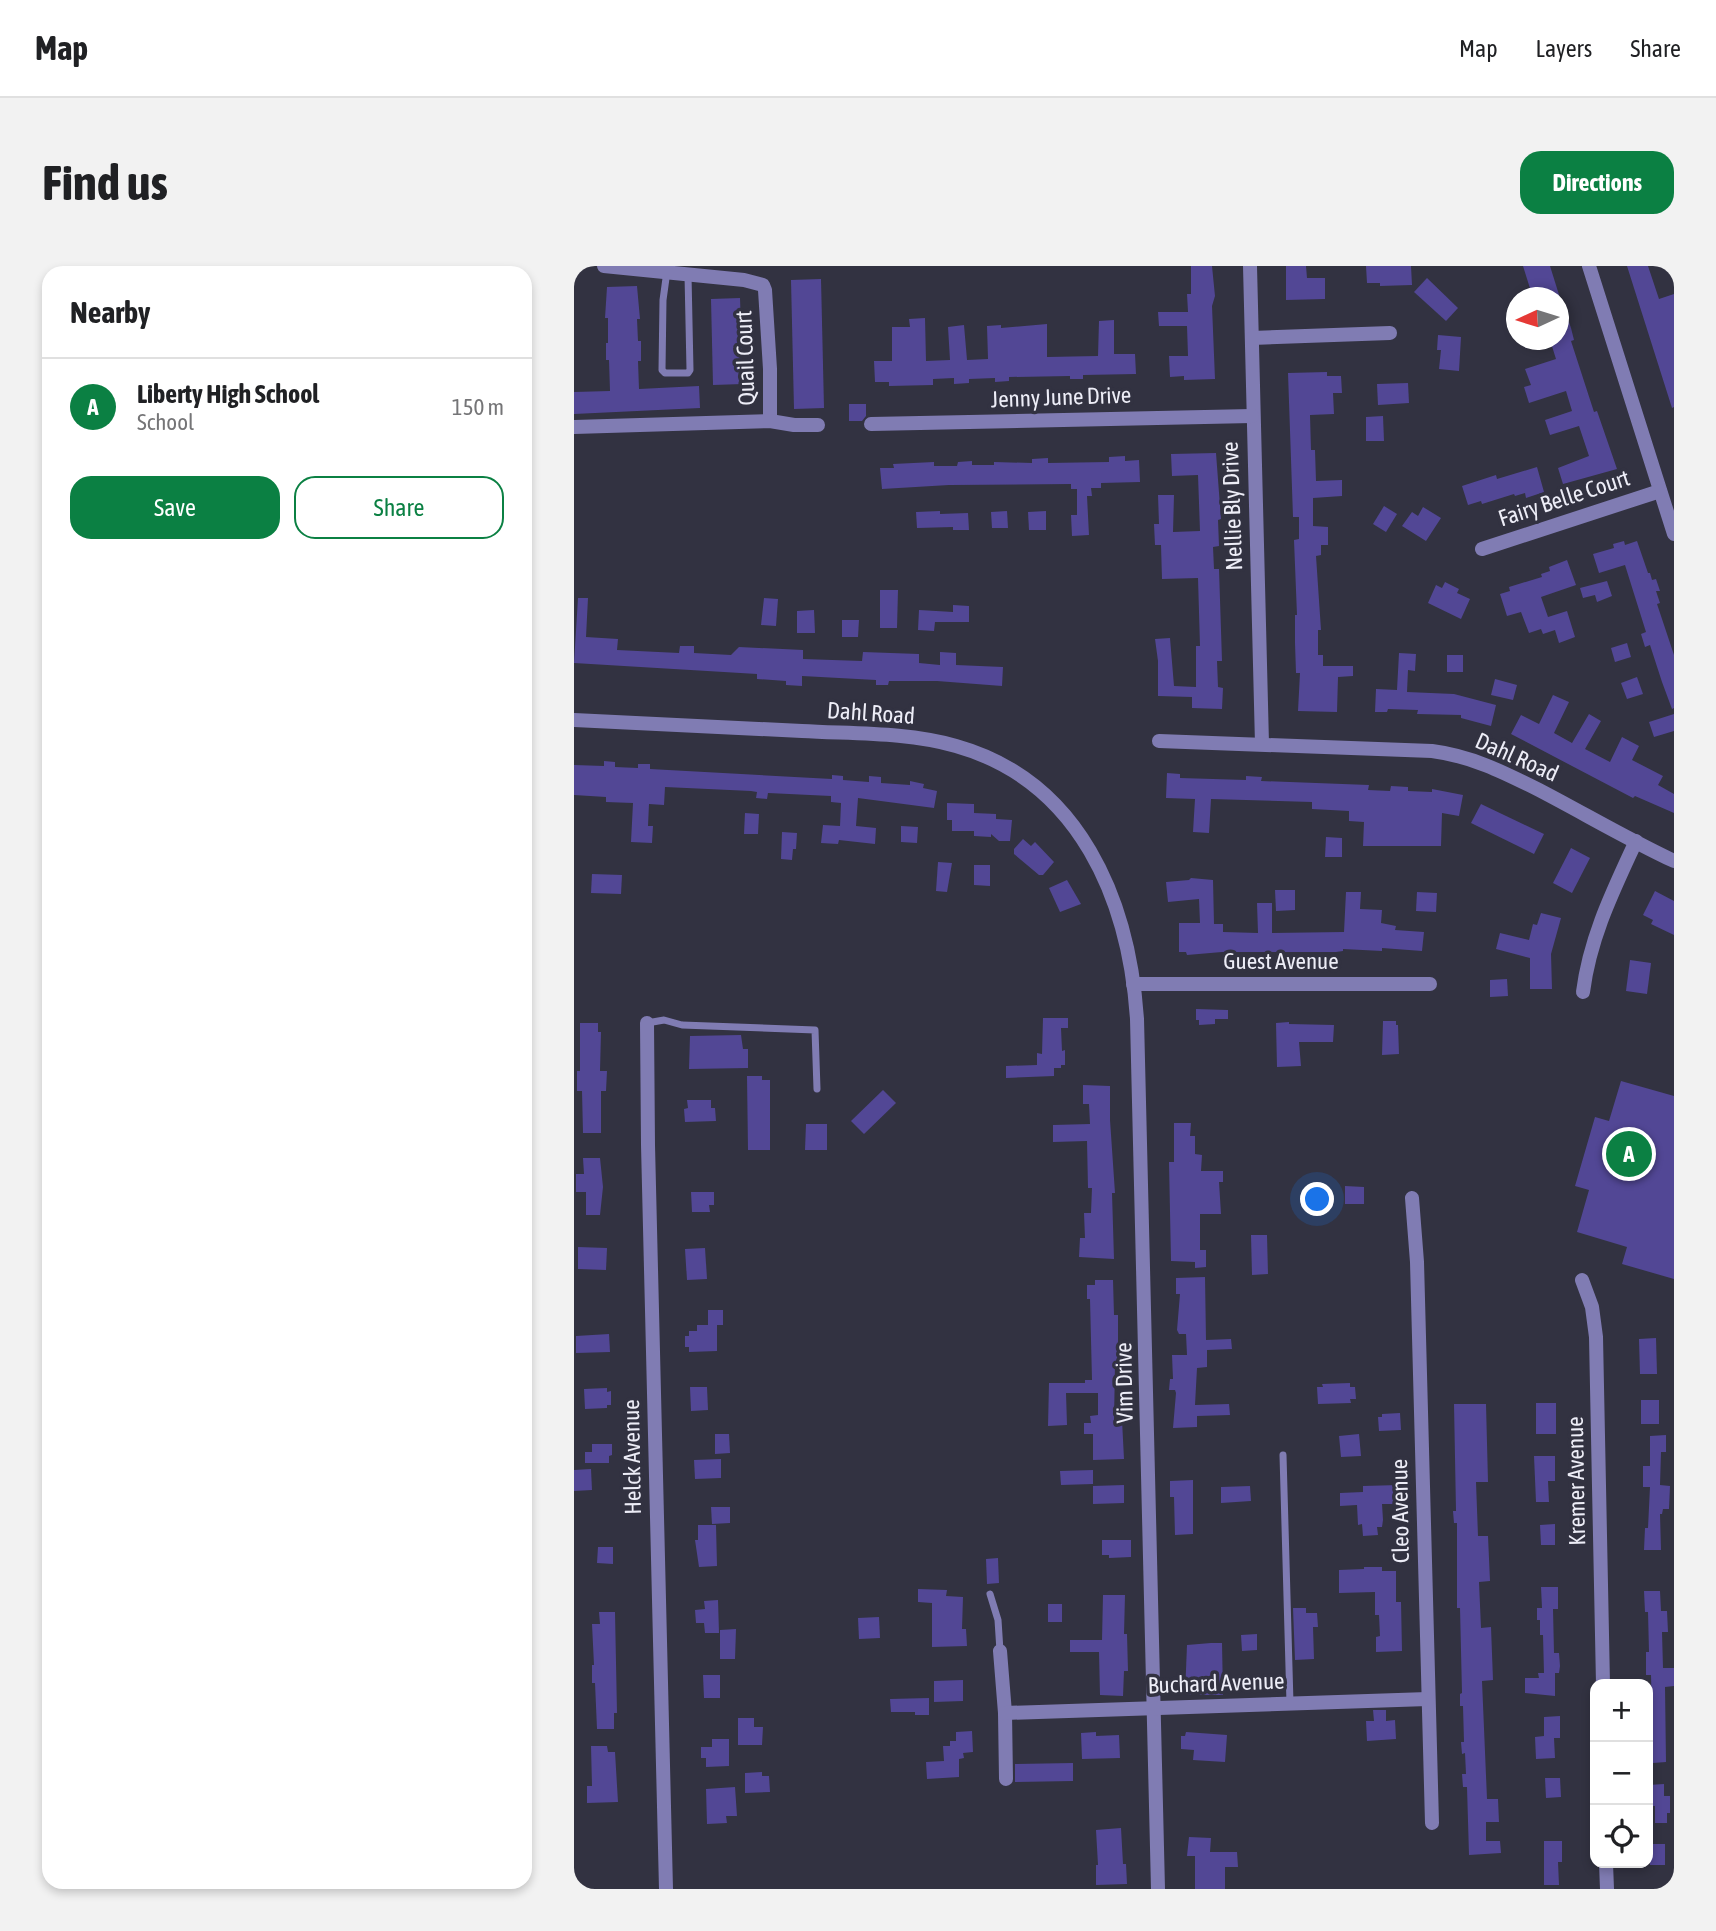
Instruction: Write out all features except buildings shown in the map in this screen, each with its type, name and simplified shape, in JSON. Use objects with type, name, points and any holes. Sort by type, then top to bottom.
[{"type":"street","name":"Quail Court","points":[[604,266],[744,280],[762,285],[765,290],[770,369],[770,421]]},
{"type":"street","name":"Nellie Bly Drive","points":[[1250,266],[1262,744]]},
{"type":"street","points":[[1589,266],[1674,534]]},
{"type":"street","points":[[1252,338],[1390,333]]},
{"type":"street","name":"Jenny June Drive","points":[[871,424],[1252,416]]},
{"type":"street","points":[[574,426],[770,421],[818,425]]},
{"type":"street","name":"Fairy Belle Court","points":[[1482,549],[1660,491]]},
{"type":"street","name":"Dahl Road","points":[[574,720],[886,735],[955,745],[1007,767],[1033,785],[1074,827],[1106,881]]},
{"type":"street","name":"Dahl Road","points":[[1159,741],[1432,751],[1463,756],[1481,761],[1674,861]]},
{"type":"street","points":[[1583,992],[1598,926],[1636,841]]},
{"type":"street","name":"Vim Drive","points":[[1106,881],[1123,927],[1133,984],[1139,1066],[1158,1889]]},
{"type":"street","name":"Guest Avenue","points":[[1133,984],[1430,984]]},
{"type":"street","name":"Helck Avenue","points":[[647,1023],[666,1889]]},
{"type":"street","name":"Cleo Avenue","points":[[1412,1198],[1417,1262],[1432,1823]]},
{"type":"street","name":"Kremer Avenue","points":[[1582,1280],[1592,1307],[1596,1337],[1602,1679]]},
{"type":"street","points":[[1000,1651],[1006,1779]]},
{"type":"street","name":"Buchard Avenue","points":[[1005,1713],[1428,1699]]},
{"type":"street","points":[[1606,1868],[1606,1889]]},
{"type":"lane","points":[[667,271],[663,300],[662,370],[665,373],[688,373],[690,370],[688,274]]},
{"type":"lane","points":[[647,1023],[664,1020],[682,1025],[815,1030],[817,1089]]},
{"type":"lane","points":[[1283,1455],[1290,1704]]},
{"type":"lane","points":[[990,1594],[998,1620],[1000,1651]]},
{"type":"place","name":"Liberty High School","points":[[1629,1154]]}]
